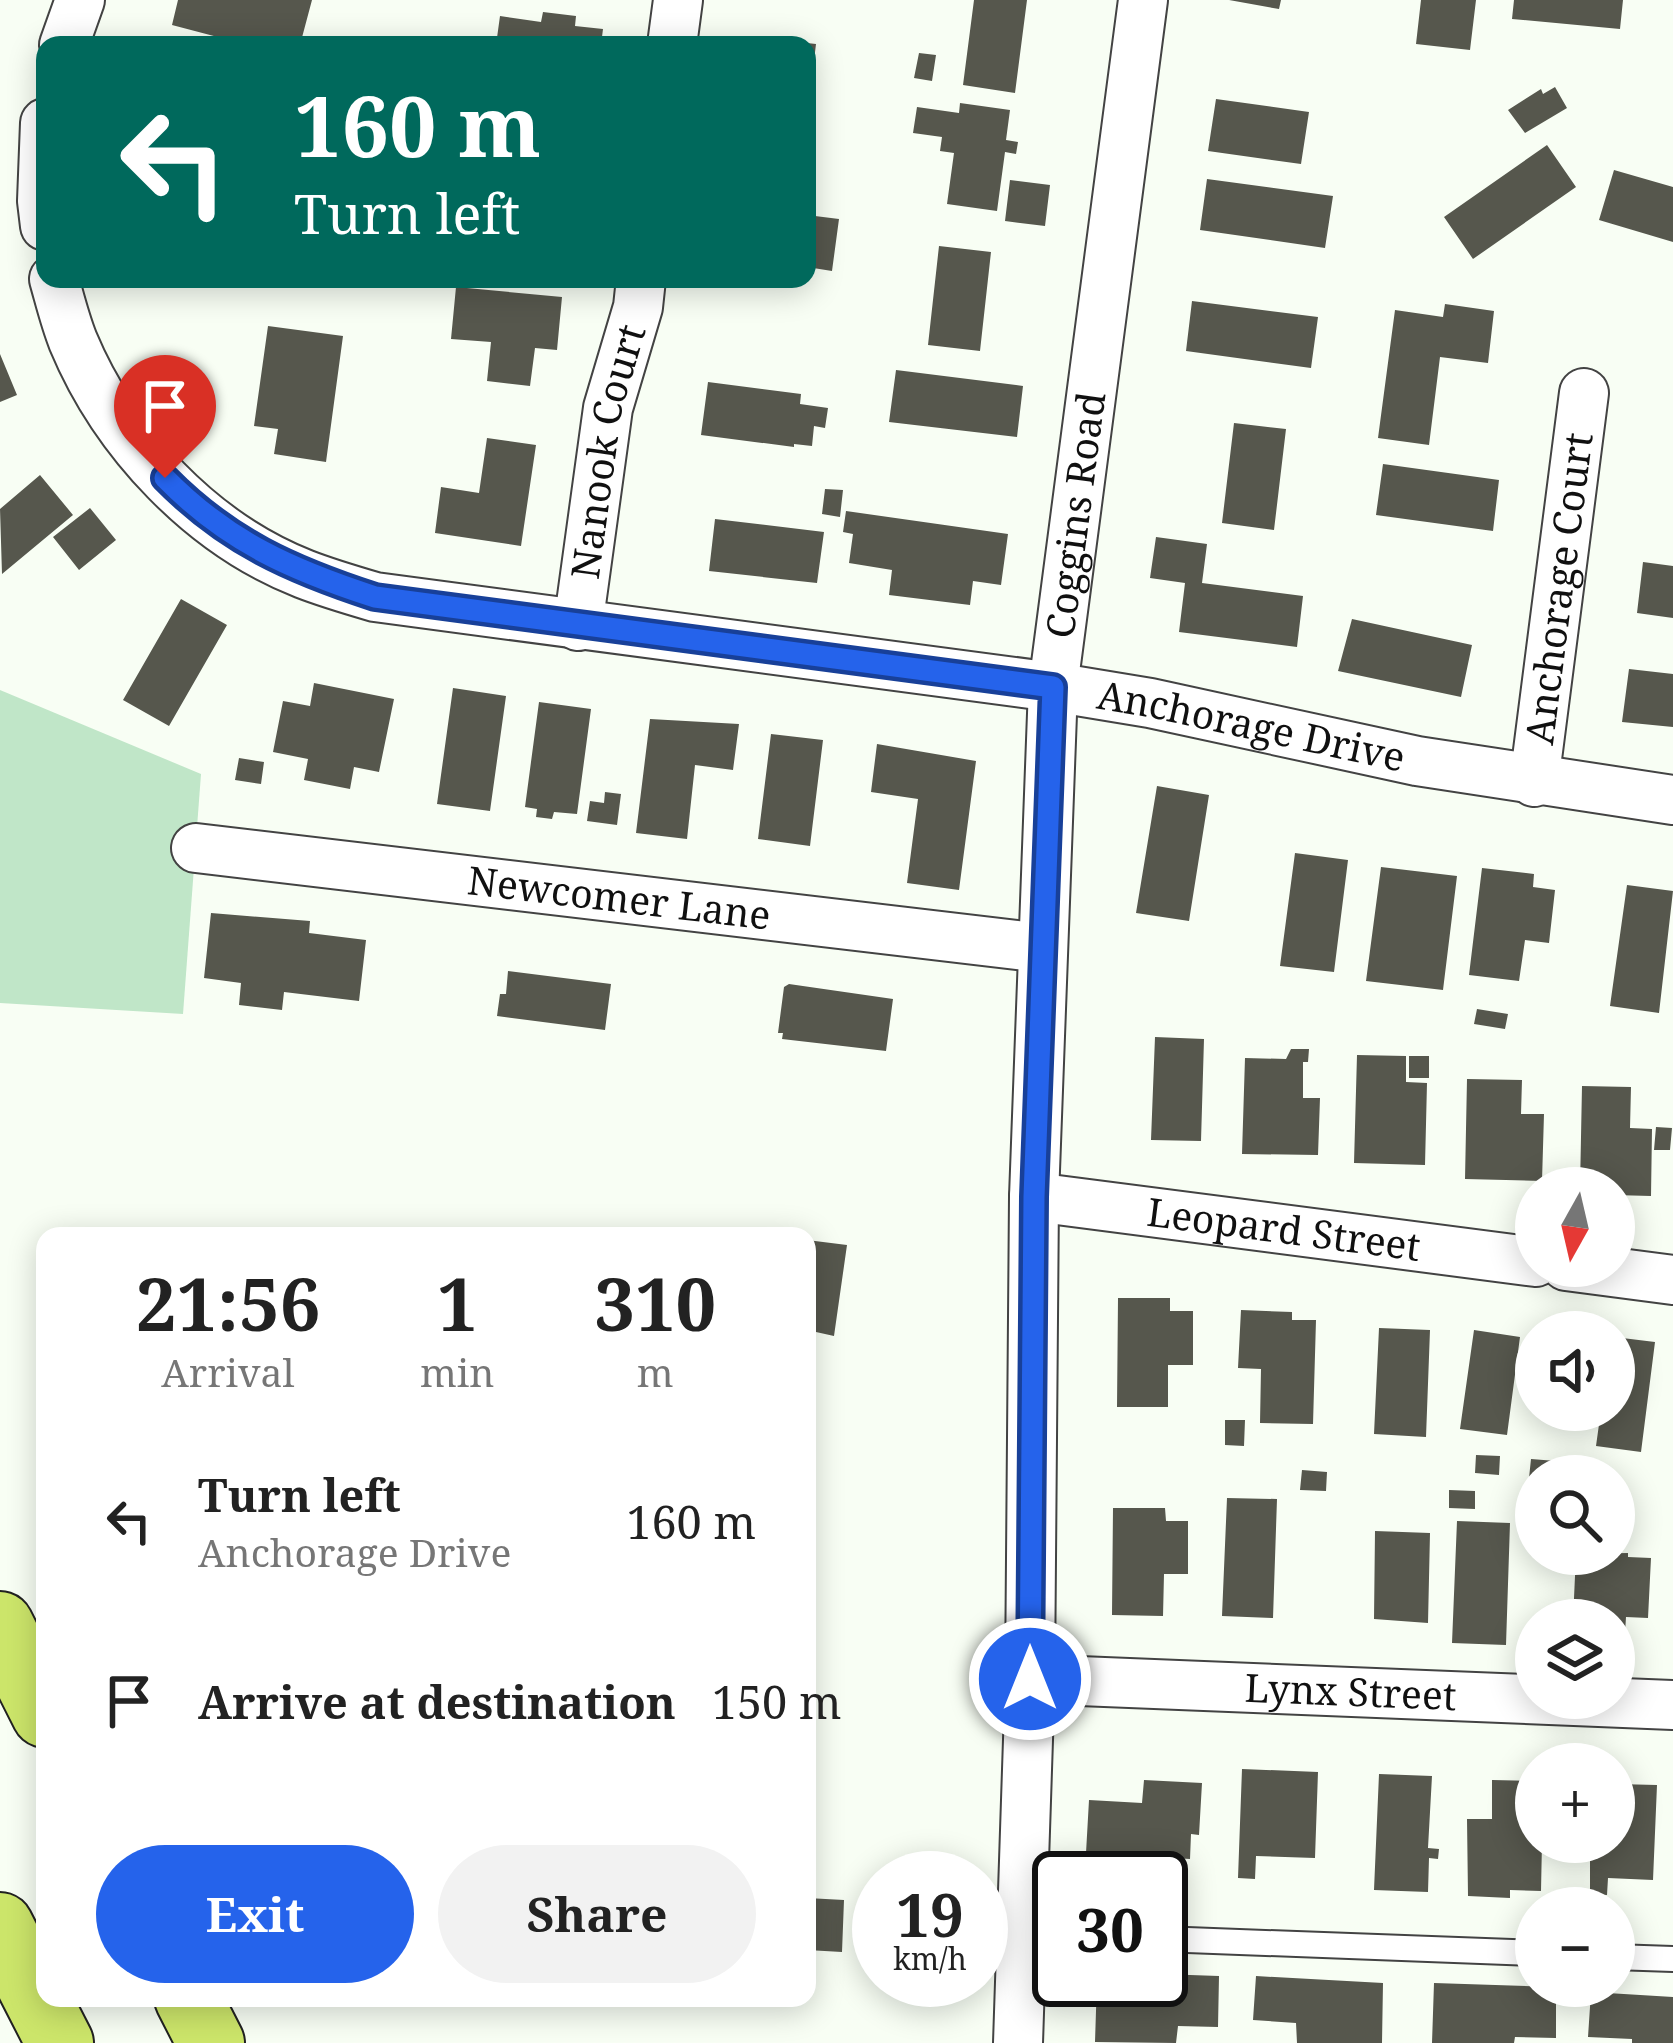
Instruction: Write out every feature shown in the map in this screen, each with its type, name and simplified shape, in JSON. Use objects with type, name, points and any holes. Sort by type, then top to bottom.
[{"type":"highway","points":[[0,1625],[36,1696]]},
{"type":"highway","points":[[0,1926],[36,1996]]},
{"type":"highway","points":[[42,2007],[60,2043]]},
{"type":"highway","points":[[193,2007],[211,2043]]},
{"type":"street","points":[[67,36],[80,0]]},
{"type":"street","points":[[673,36],[678,0]]},
{"type":"street","name":"Coggins Road","points":[[1037,1851],[1030,1679],[1034,1197],[1053,687],[1143,0]]},
{"type":"street","name":"Anchorage Drive","points":[[57,288],[101,398],[140,453],[190,504],[245,544],[302,573],[375,597],[1053,687],[1150,703],[1417,761],[1673,800]]},
{"type":"street","name":"Nanook Court","points":[[578,626],[608,408],[640,288]]},
{"type":"street","name":"Anchorage Court","points":[[1534,782],[1584,394]]},
{"type":"street","name":"Newcomer Lane","points":[[196,848],[1042,948]]},
{"type":"street","name":"Leopard Street","points":[[1034,1197],[1515,1259]]},
{"type":"street","points":[[1635,1275],[1673,1280]]},
{"type":"street","name":"Lynx Street","points":[[1030,1679],[1673,1705]]},
{"type":"street","name":"Coggins Road","points":[[1018,2043],[1032,1975]]},
{"type":"lane","points":[[1188,1940],[1515,1952]]},
{"type":"lane","points":[[1635,1958],[1673,1959]]},
{"type":"green space","points":[[0,690],[201,774],[183,1014],[0,1003]]},
{"type":"building","points":[[178,0],[312,0],[302,36],[214,36],[172,25]]},
{"type":"building","points":[[974,0],[1027,0],[1015,93],[963,85]]},
{"type":"building","points":[[1229,0],[1281,0],[1279,9]]},
{"type":"building","points":[[1421,0],[1476,0],[1470,50],[1416,44]]},
{"type":"building","points":[[1514,0],[1623,0],[1620,29],[1512,19]]},
{"type":"building","points":[[543,12],[576,16],[575,26],[603,29],[602,36],[497,36],[500,16],[541,22]]},
{"type":"building","points":[[919,53],[936,55],[932,81],[914,78]]},
{"type":"building","points":[[1555,87],[1567,108],[1525,133],[1508,110],[1541,89],[1543,94]]},
{"type":"building","points":[[1216,99],[1309,112],[1301,164],[1208,151]]},
{"type":"building","points":[[960,103],[1010,110],[1006,140],[1018,142],[1016,154],[1005,152],[997,211],[947,204],[954,153],[940,151],[942,137],[913,133],[917,107],[959,113]]},
{"type":"building","points":[[1547,145],[1576,187],[1473,259],[1444,217]]},
{"type":"building","points":[[1614,170],[1673,187],[1673,242],[1599,220]]},
{"type":"building","points":[[1207,179],[1333,196],[1325,248],[1200,230]]},
{"type":"building","points":[[1010,180],[1050,185],[1045,226],[1005,221]]},
{"type":"building","points":[[816,216],[839,219],[832,271],[816,268]]},
{"type":"building","points":[[939,246],[991,252],[980,351],[928,345]]},
{"type":"building","points":[[456,288],[562,297],[557,350],[535,348],[530,386],[487,381],[491,342],[451,339]]},
{"type":"building","points":[[1192,301],[1318,317],[1311,368],[1186,351]]},
{"type":"building","points":[[1445,304],[1494,311],[1488,363],[1440,357],[1429,445],[1378,438],[1395,310],[1443,317]]},
{"type":"building","points":[[268,326],[343,336],[326,462],[274,454],[278,429],[254,426]]},
{"type":"building","points":[[0,354],[17,395],[0,402]]},
{"type":"building","points":[[896,370],[1023,386],[1017,437],[889,422]]},
{"type":"building","points":[[708,382],[801,394],[800,404],[828,408],[825,428],[814,426],[812,446],[701,435]]},
{"type":"building","points":[[1234,423],[1286,429],[1274,530],[1222,523]]},
{"type":"building","points":[[487,438],[536,445],[521,546],[435,533],[441,487],[479,493]]},
{"type":"building","points":[[1383,464],[1499,480],[1493,531],[1376,515]]},
{"type":"building","points":[[40,475],[73,515],[2,574],[0,509]]},
{"type":"building","points":[[825,489],[843,490],[840,517],[822,514]]},
{"type":"building","points":[[90,508],[116,540],[79,570],[53,537]]},
{"type":"building","points":[[846,511],[1008,534],[1001,585],[973,581],[970,605],[889,595],[892,570],[849,563],[853,534],[843,532]]},
{"type":"building","points":[[715,519],[824,532],[817,583],[709,571]]},
{"type":"building","points":[[1156,537],[1207,544],[1202,583],[1303,596],[1297,647],[1179,632],[1185,583],[1150,578]]},
{"type":"building","points":[[1643,562],[1673,566],[1673,618],[1637,613]]},
{"type":"building","points":[[181,599],[227,625],[169,726],[123,700]]},
{"type":"building","points":[[1352,619],[1472,645],[1461,697],[1338,671]]},
{"type":"building","points":[[1629,669],[1673,674],[1673,727],[1622,722]]},
{"type":"building","points":[[314,683],[394,699],[379,772],[354,767],[350,789],[304,780],[308,759],[273,752],[283,701],[310,706]]},
{"type":"building","points":[[453,688],[506,696],[490,811],[437,804]]},
{"type":"building","points":[[539,702],[591,709],[577,814],[554,812],[552,819],[536,817],[537,809],[525,807]]},
{"type":"building","points":[[650,719],[739,724],[733,770],[695,765],[687,839],[636,833]]},
{"type":"building","points":[[771,734],[823,740],[810,846],[758,839]]},
{"type":"building","points":[[877,744],[976,761],[959,890],[907,883],[918,799],[871,792]]},
{"type":"building","points":[[239,758],[264,762],[261,784],[235,780]]},
{"type":"building","points":[[1157,786],[1209,795],[1189,921],[1136,913]]},
{"type":"building","points":[[605,792],[621,794],[617,825],[587,821],[590,801],[604,803]]},
{"type":"building","points":[[1295,853],[1348,860],[1334,972],[1280,966]]},
{"type":"building","points":[[1381,867],[1457,876],[1443,990],[1366,981]]},
{"type":"building","points":[[1482,868],[1534,874],[1533,887],[1555,890],[1549,943],[1525,940],[1519,981],[1469,975]]},
{"type":"building","points":[[1627,885],[1673,891],[1659,1013],[1610,1006]]},
{"type":"building","points":[[211,913],[310,921],[309,933],[366,940],[359,1001],[284,992],[282,1010],[239,1005],[241,983],[204,978]]},
{"type":"building","points":[[508,971],[611,984],[605,1030],[497,1016]]},
{"type":"building","points":[[784,987],[893,999],[886,1051],[782,1039],[783,1033],[778,1033]]},
{"type":"building","points":[[1477,1009],[1508,1014],[1505,1029],[1474,1024]]},
{"type":"building","points":[[1155,1037],[1204,1039],[1201,1141],[1151,1140]]},
{"type":"building","points":[[1291,1049],[1309,1049],[1308,1062],[1303,1062],[1303,1098],[1320,1098],[1318,1155],[1242,1154],[1245,1058],[1286,1059]]},
{"type":"building","points":[[1357,1055],[1406,1056],[1406,1082],[1427,1083],[1425,1165],[1354,1163]]},
{"type":"building","points":[[1409,1056],[1429,1056],[1429,1078],[1409,1078]]},
{"type":"building","points":[[1467,1079],[1522,1080],[1521,1114],[1544,1114],[1542,1167],[1515,1167],[1515,1180],[1465,1179]]},
{"type":"building","points":[[1582,1086],[1631,1087],[1630,1128],[1652,1129],[1651,1196],[1635,1196],[1635,1167],[1580,1167]]},
{"type":"building","points":[[1656,1127],[1672,1128],[1670,1150],[1654,1150]]},
{"type":"building","points":[[816,1241],[847,1245],[834,1336],[816,1332]]},
{"type":"building","points":[[1118,1298],[1170,1298],[1170,1311],[1193,1311],[1193,1365],[1168,1365],[1168,1407],[1117,1407]]},
{"type":"building","points":[[1241,1310],[1292,1312],[1292,1320],[1316,1320],[1313,1424],[1260,1423],[1261,1369],[1238,1368]]},
{"type":"building","points":[[1379,1328],[1430,1330],[1426,1437],[1374,1434]]},
{"type":"building","points":[[1474,1330],[1515,1336],[1507,1435],[1460,1429]]},
{"type":"building","points":[[1635,1340],[1655,1342],[1641,1452],[1596,1446],[1598,1431],[1635,1431]]},
{"type":"building","points":[[1225,1420],[1245,1420],[1244,1446],[1225,1445]]},
{"type":"building","points":[[1476,1455],[1500,1456],[1499,1475],[1475,1473]]},
{"type":"building","points":[[1302,1470],[1327,1472],[1326,1491],[1300,1490]]},
{"type":"building","points":[[1449,1490],[1475,1491],[1475,1509],[1449,1508]]},
{"type":"building","points":[[1227,1498],[1277,1499],[1273,1618],[1222,1616]]},
{"type":"building","points":[[1113,1508],[1165,1508],[1166,1521],[1188,1521],[1188,1574],[1164,1574],[1163,1616],[1112,1615]]},
{"type":"building","points":[[1457,1521],[1510,1523],[1506,1645],[1452,1643]]},
{"type":"building","points":[[1375,1531],[1430,1533],[1428,1623],[1374,1619]]},
{"type":"building","points":[[1635,1557],[1651,1558],[1648,1618],[1635,1617],[1635,1599],[1574,1599],[1575,1575],[1635,1575]]},
{"type":"building","points":[[1242,1769],[1318,1772],[1315,1858],[1256,1856],[1255,1879],[1238,1878]]},
{"type":"building","points":[[1379,1774],[1432,1776],[1428,1848],[1439,1849],[1438,1859],[1429,1858],[1428,1892],[1374,1890]]},
{"type":"building","points":[[1144,1780],[1202,1783],[1199,1835],[1191,1834],[1190,1859],[1188,1851],[1086,1851],[1089,1800],[1142,1803]]},
{"type":"building","points":[[1492,1780],[1515,1781],[1515,1863],[1542,1863],[1541,1887],[1515,1887],[1510,1898],[1468,1896],[1467,1819],[1492,1819]]},
{"type":"building","points":[[1635,1784],[1657,1785],[1653,1880],[1608,1878],[1607,1887],[1590,1887],[1590,1863],[1635,1863]]},
{"type":"building","points":[[816,1898],[844,1900],[842,1952],[816,1951]]},
{"type":"building","points":[[1188,1975],[1219,1976],[1218,2027],[1178,2026],[1176,2043],[1095,2042],[1096,2007],[1188,2007]]},
{"type":"building","points":[[1256,1976],[1383,1983],[1382,2043],[1297,2043],[1296,2023],[1253,2020]]},
{"type":"building","points":[[1434,1983],[1515,1986],[1515,2007],[1556,2007],[1556,2038],[1432,2043]]},
{"type":"building","points":[[1635,1995],[1673,1997],[1673,2043],[1588,2037],[1590,2007],[1635,2007]]},
{"type":"route","points":[[165,478],[190,504],[245,544],[302,573],[375,597],[1053,687],[1034,1197],[1030,1679]]}]
